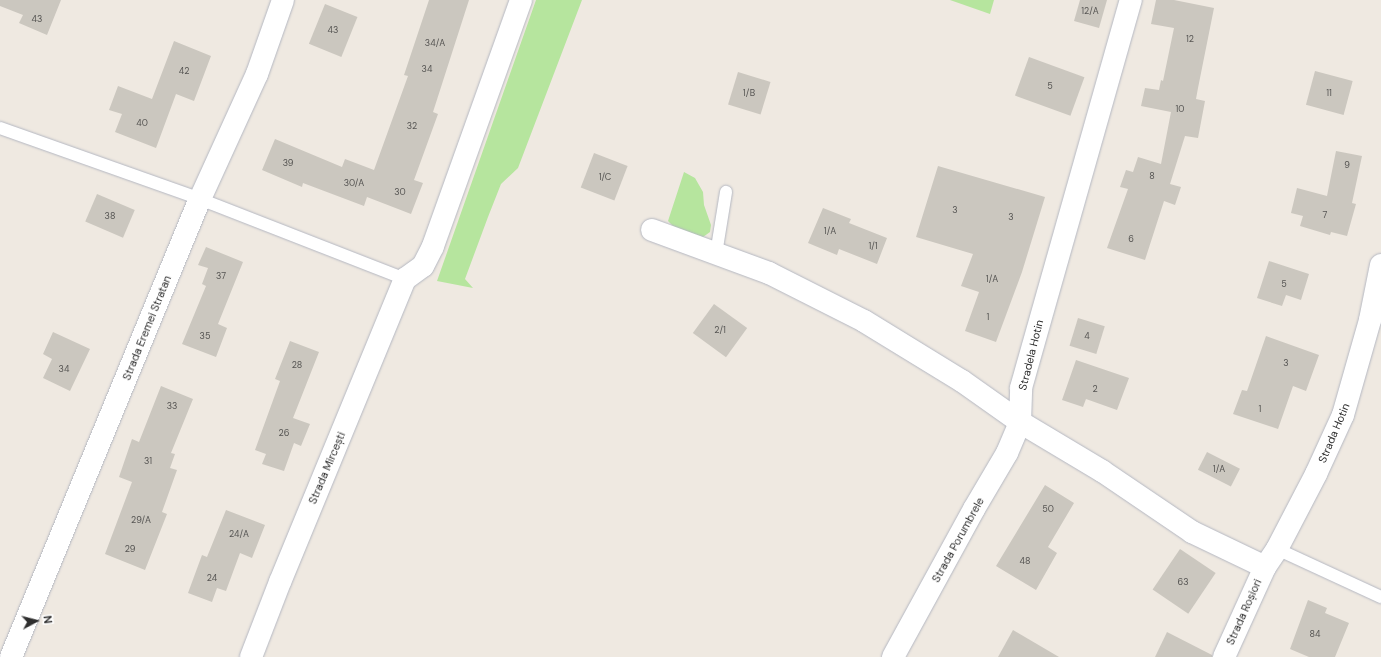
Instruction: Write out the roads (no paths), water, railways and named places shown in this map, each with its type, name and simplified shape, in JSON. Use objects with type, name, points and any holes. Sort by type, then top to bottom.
[{"type":"street","name":"Strada Eremei Stratan","points":[[11,657],[200,200],[257,74],[283,0]]},
{"type":"street","points":[[405,279],[423,266],[433,246],[521,0]]},
{"type":"street","name":"Stradela Hotin","points":[[1020,422],[1022,388],[1131,0]]},
{"type":"street","points":[[652,230],[769,273],[864,321],[962,381],[1020,422],[1102,471],[1192,532],[1265,567]]},
{"type":"street","name":"Strada Hotin","points":[[1265,567],[1277,549],[1316,474],[1343,415],[1370,320],[1381,265]]},
{"type":"street","name":"Strada Mircești","points":[[251,657],[280,582],[405,279]]},
{"type":"street","name":"Strada Porumbrele","points":[[893,657],[974,509],[1007,453],[1020,422]]},
{"type":"street","name":"Strada Roșiori","points":[[1224,657],[1265,567]]},
{"type":"lane","points":[[0,128],[200,200],[405,279]]},
{"type":"lane","points":[[716,254],[726,192]]},
{"type":"lane","points":[[1277,549],[1381,597]]}]
